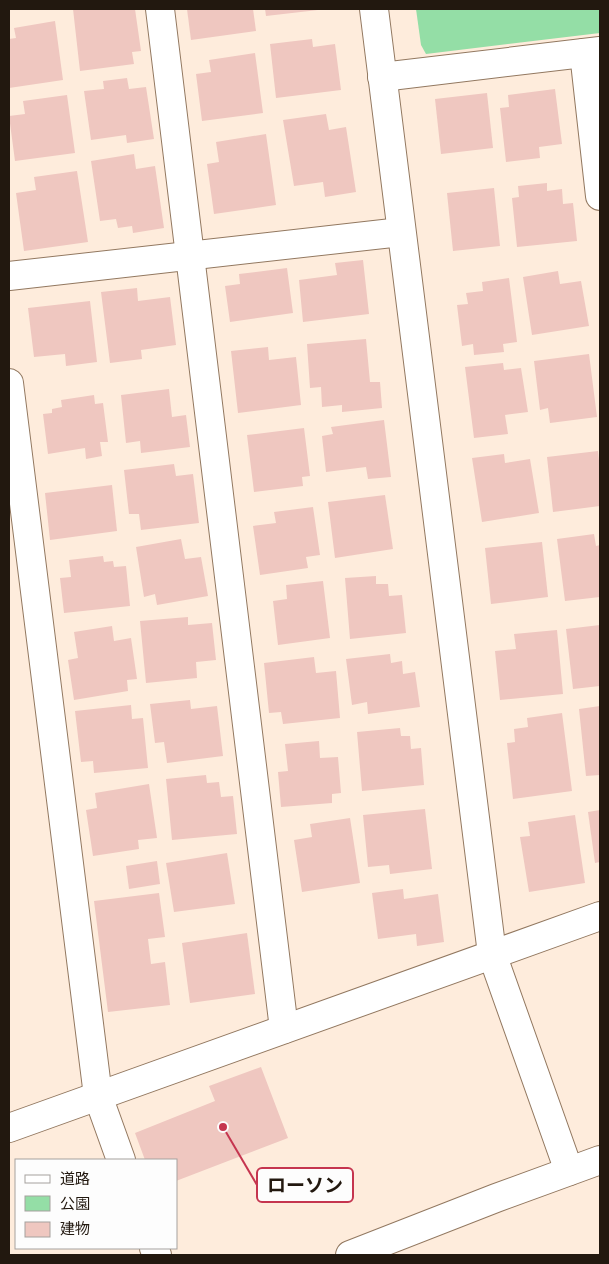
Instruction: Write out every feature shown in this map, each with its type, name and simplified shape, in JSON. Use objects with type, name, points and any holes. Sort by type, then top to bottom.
[{"type":"street","points":[[160,9],[284,1029]]},
{"type":"street","points":[[374,9],[492,954],[569,1171]]},
{"type":"street","points":[[382,77],[592,52],[600,196]]},
{"type":"street","points":[[9,276],[401,232]]},
{"type":"street","points":[[9,383],[98,1096],[121,1159]]},
{"type":"street","points":[[9,1128],[600,916]]},
{"type":"street","points":[[350,1255],[600,1160]]},
{"type":"green space","points":[[416,9],[600,9],[600,33],[426,54],[421,45]]},
{"type":"building","points":[[73,9],[135,9],[141,51],[132,52],[134,64],[80,71]]},
{"type":"building","points":[[187,9],[253,9],[256,31],[191,40]]},
{"type":"building","points":[[265,9],[318,9],[318,10],[266,16]]},
{"type":"building","points":[[55,21],[63,80],[9,88],[9,39],[16,38],[14,28]]},
{"type":"building","points":[[312,39],[313,47],[335,44],[341,90],[276,98],[270,44]]},
{"type":"building","points":[[255,53],[263,113],[202,121],[196,74],[211,72],[209,60]]},
{"type":"building","points":[[127,78],[129,89],[146,87],[154,139],[127,143],[126,135],[91,140],[84,91],[104,89],[103,81]]},
{"type":"building","points":[[555,89],[562,144],[539,147],[540,158],[506,162],[500,108],[509,107],[508,95]]},
{"type":"building","points":[[487,93],[493,148],[441,154],[435,99]]},
{"type":"building","points":[[67,95],[75,153],[15,161],[9,116],[25,114],[23,101]]},
{"type":"building","points":[[326,114],[329,130],[346,127],[356,192],[325,197],[323,182],[294,186],[283,120]]},
{"type":"building","points":[[266,134],[276,205],[214,214],[207,164],[219,162],[216,142]]},
{"type":"building","points":[[134,154],[136,169],[155,166],[164,228],[133,233],[132,226],[118,228],[116,219],[100,221],[91,161]]},
{"type":"building","points":[[77,171],[88,242],[24,251],[16,193],[36,190],[34,177]]},
{"type":"building","points":[[547,183],[547,191],[562,189],[563,204],[573,203],[577,241],[517,247],[512,198],[519,197],[518,186]]},
{"type":"building","points":[[494,188],[500,246],[453,251],[447,193]]},
{"type":"building","points":[[363,260],[369,314],[303,322],[299,280],[337,275],[335,263]]},
{"type":"building","points":[[287,268],[293,313],[230,322],[225,286],[240,284],[239,274]]},
{"type":"building","points":[[558,271],[560,284],[581,281],[589,326],[532,335],[523,277]]},
{"type":"building","points":[[509,278],[517,342],[503,344],[504,352],[474,355],[473,344],[462,346],[457,305],[468,304],[466,293],[483,291],[482,282]]},
{"type":"building","points":[[137,288],[138,301],[170,297],[176,345],[141,350],[142,359],[110,363],[101,292]]},
{"type":"building","points":[[90,301],[97,362],[66,366],[65,354],[34,357],[28,308]]},
{"type":"building","points":[[366,339],[370,382],[380,382],[382,408],[342,412],[342,405],[322,407],[321,387],[310,388],[307,344]]},
{"type":"building","points":[[268,347],[269,360],[296,357],[301,405],[238,413],[231,351]]},
{"type":"building","points":[[589,354],[597,417],[550,423],[548,408],[540,410],[534,361]]},
{"type":"building","points":[[503,363],[504,370],[521,368],[528,412],[505,415],[508,434],[474,438],[465,367]]},
{"type":"building","points":[[169,389],[172,417],[186,415],[190,447],[141,453],[140,441],[126,443],[121,395]]},
{"type":"building","points":[[94,395],[95,404],[103,403],[108,442],[100,442],[102,456],[86,459],[85,448],[48,454],[43,414],[52,413],[52,409],[62,407],[61,400]]},
{"type":"building","points":[[384,420],[391,477],[368,479],[366,467],[326,472],[322,436],[333,434],[331,427]]},
{"type":"building","points":[[304,428],[310,476],[302,477],[303,486],[254,492],[247,435]]},
{"type":"building","points":[[598,451],[600,506],[553,512],[547,457]]},
{"type":"building","points":[[504,454],[505,463],[530,459],[539,513],[482,522],[472,458]]},
{"type":"building","points":[[174,464],[176,476],[193,474],[199,523],[141,530],[139,514],[129,514],[124,470]]},
{"type":"building","points":[[112,485],[117,531],[50,540],[45,493]]},
{"type":"building","points":[[385,495],[393,549],[335,558],[328,502]]},
{"type":"building","points":[[313,507],[320,555],[306,557],[308,568],[260,575],[253,526],[276,523],[274,512]]},
{"type":"building","points":[[594,534],[596,546],[600,545],[600,597],[565,601],[557,539]]},
{"type":"building","points":[[181,539],[185,559],[201,557],[208,596],[157,605],[155,594],[144,597],[136,547]]},
{"type":"building","points":[[542,542],[548,597],[491,604],[485,548]]},
{"type":"building","points":[[103,556],[104,562],[113,561],[114,567],[126,566],[130,606],[64,613],[60,578],[71,577],[69,560]]},
{"type":"building","points":[[376,576],[376,584],[388,584],[389,596],[402,595],[406,633],[350,639],[345,578]]},
{"type":"building","points":[[323,581],[330,638],[278,645],[273,601],[287,599],[286,585]]},
{"type":"building","points":[[188,617],[188,625],[212,623],[216,660],[196,662],[197,678],[146,683],[140,621]]},
{"type":"building","points":[[600,625],[600,686],[573,689],[566,629]]},
{"type":"building","points":[[112,626],[114,641],[131,638],[137,679],[127,680],[128,691],[74,700],[68,660],[78,658],[74,632]]},
{"type":"building","points":[[557,630],[563,694],[500,700],[495,651],[516,649],[514,634]]},
{"type":"building","points":[[390,654],[391,663],[402,661],[403,674],[415,672],[420,707],[368,714],[367,702],[352,705],[346,659]]},
{"type":"building","points":[[314,657],[316,673],[336,671],[340,718],[283,724],[281,712],[269,713],[264,663]]},
{"type":"building","points":[[190,700],[191,709],[217,706],[223,756],[167,763],[164,742],[155,743],[150,704]]},
{"type":"building","points":[[131,705],[132,719],[143,718],[148,768],[94,773],[93,761],[81,762],[75,711]]},
{"type":"building","points":[[600,706],[600,775],[586,776],[579,709]]},
{"type":"building","points":[[562,713],[572,791],[513,799],[507,743],[515,742],[514,729],[528,727],[527,718]]},
{"type":"building","points":[[400,728],[401,736],[410,736],[411,749],[421,748],[424,785],[362,791],[357,732]]},
{"type":"building","points":[[319,741],[320,758],[338,757],[341,793],[332,794],[332,803],[281,807],[278,772],[288,771],[285,744]]},
{"type":"building","points":[[206,775],[207,783],[219,782],[221,797],[233,796],[237,834],[172,840],[166,779]]},
{"type":"building","points":[[149,784],[157,838],[138,840],[139,849],[93,856],[86,810],[97,808],[95,793]]},
{"type":"building","points":[[425,809],[432,869],[390,874],[389,865],[368,867],[363,815]]},
{"type":"building","points":[[600,810],[600,862],[595,863],[588,812]]},
{"type":"building","points":[[575,815],[585,883],[529,892],[520,837],[530,836],[528,822]]},
{"type":"building","points":[[350,818],[360,883],[302,892],[294,840],[312,837],[310,824]]},
{"type":"building","points":[[227,853],[235,904],[174,912],[166,863]]},
{"type":"building","points":[[157,861],[160,884],[129,889],[126,866]]},
{"type":"building","points":[[403,889],[404,899],[438,894],[444,942],[417,946],[416,934],[378,939],[372,893]]},
{"type":"building","points":[[159,893],[165,937],[148,939],[151,964],[165,962],[170,1005],[108,1012],[94,901]]},
{"type":"building","points":[[247,933],[255,994],[190,1003],[182,943]]},
{"type":"building","points":[[261,1067],[288,1138],[178,1180],[178,1159],[145,1159],[135,1133],[215,1101],[209,1086]]},
{"type":"place","name":"ローソン","points":[[223,1127]]}]
